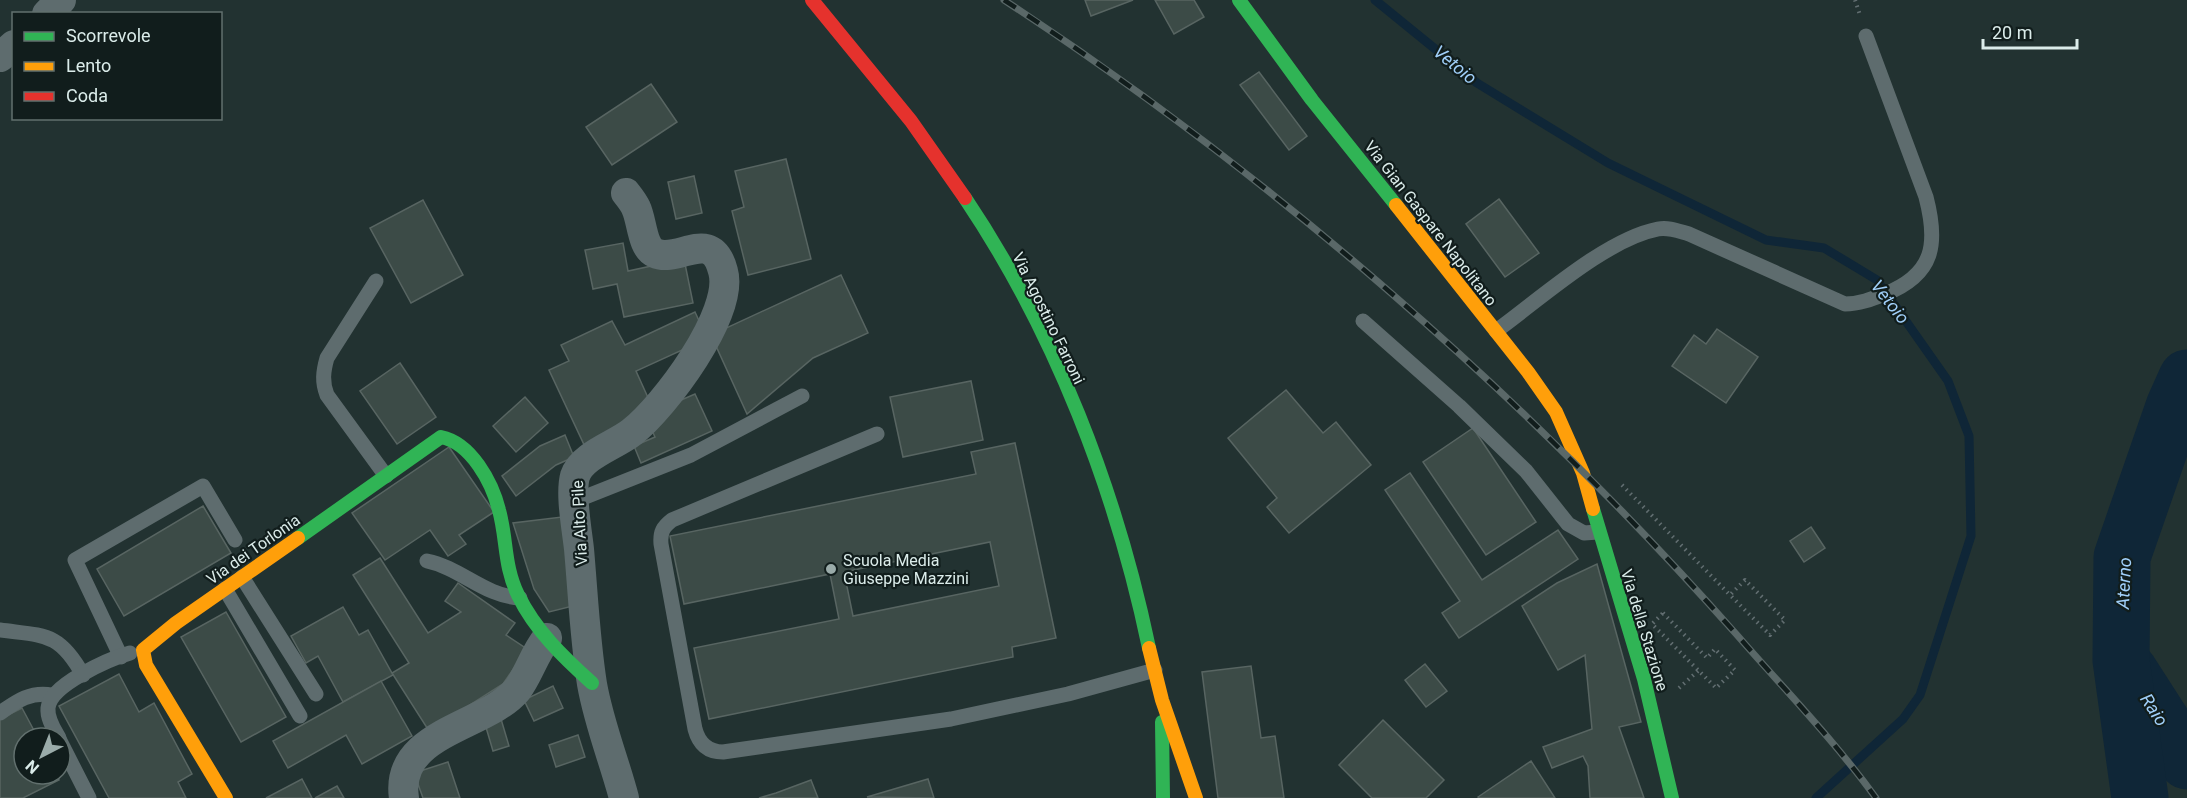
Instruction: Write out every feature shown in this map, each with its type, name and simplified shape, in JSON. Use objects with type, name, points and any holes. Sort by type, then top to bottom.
[{"type":"street","points":[[49,12],[61,0]]},
{"type":"street","name":"Via Agostino Farroni","points":[[812,0],[874,74],[945,166],[983,226],[1047,343],[1095,460],[1138,601],[1161,699],[1196,798]]},
{"type":"street","name":"Via Gian Gaspare Napolitano","points":[[1239,0],[1312,100],[1496,331],[1556,412],[1583,473]]},
{"type":"street","points":[[0,57],[12,47]]},
{"type":"street","name":"Via Alto Pile","points":[[624,798],[602,730],[592,683],[575,501],[575,476],[582,466],[632,432],[674,390],[698,351],[723,301],[724,273],[717,257],[700,247],[667,254],[656,254],[649,249],[636,208],[626,193]]},
{"type":"street","name":"Via dei Torlonia","points":[[143,653],[149,643],[441,437],[449,437],[470,455],[496,495],[506,562],[520,598]]},
{"type":"street","name":"Via della Stazione","points":[[1583,473],[1598,532],[1644,679],[1672,798]]},
{"type":"street","points":[[520,598],[547,638],[592,683]]},
{"type":"street","points":[[404,798],[402,783],[410,761],[425,747],[516,690],[538,649],[547,638]]},
{"type":"street","points":[[143,653],[146,665],[226,798]]},
{"type":"street","name":"Via Agostino Farroni","points":[[1161,699],[1163,798]]},
{"type":"lane","points":[[1496,331],[1599,256],[1622,242],[1660,228],[1689,234],[1845,304],[1868,300],[1899,288],[1920,271],[1927,261],[1934,240],[1933,224],[1926,196],[1866,36]]},
{"type":"lane","points":[[376,281],[327,358],[323,371],[323,384],[327,395],[386,476]]},
{"type":"lane","points":[[1363,321],[1460,406],[1526,471],[1568,524],[1584,533],[1598,532]]},
{"type":"lane","points":[[575,501],[690,455],[802,396]]},
{"type":"lane","points":[[877,434],[672,520],[663,527],[660,534],[661,544],[695,729],[703,745],[710,750],[723,752],[951,719],[1068,694],[1155,670]]},
{"type":"lane","points":[[121,657],[75,560],[203,486],[235,540]]},
{"type":"lane","points":[[427,561],[443,564],[483,589],[504,597],[520,598]]},
{"type":"lane","points":[[242,577],[316,694]]},
{"type":"lane","points":[[225,589],[300,716]]},
{"type":"lane","points":[[0,630],[50,638],[60,643],[70,652],[83,675]]},
{"type":"lane","points":[[52,726],[48,707],[52,695],[65,683],[128,653],[143,653]]},
{"type":"lane","points":[[0,712],[19,700],[38,693],[52,695]]},
{"type":"lane","points":[[72,765],[89,798]]},
{"type":"path","points":[[1615,480],[1770,635],[1785,620],[1745,580],[1731,595]]},
{"type":"path","points":[[1663,613],[1707,658],[1715,649],[1735,670],[1716,688],[1652,624],[1663,613]]},
{"type":"building","points":[[1085,0],[1133,0],[1091,16]]},
{"type":"building","points":[[1155,0],[1194,0],[1204,17],[1174,34]]},
{"type":"building","points":[[1259,72],[1307,136],[1289,150],[1240,85]]},
{"type":"building","points":[[651,84],[677,122],[612,165],[586,127]]},
{"type":"building","points":[[786,159],[811,259],[748,275],[732,211],[744,207],[735,171]]},
{"type":"building","points":[[694,176],[702,213],[676,219],[668,182]]},
{"type":"building","points":[[1499,199],[1539,253],[1505,277],[1466,224]]},
{"type":"building","points":[[423,200],[463,275],[411,303],[370,228]]},
{"type":"building","points":[[623,243],[628,271],[684,259],[693,303],[624,317],[617,284],[593,289],[585,250]]},
{"type":"building","points":[[841,275],[868,333],[813,358],[747,414],[711,335]]},
{"type":"building","points":[[695,312],[701,325],[691,346],[636,371],[650,402],[587,451],[549,370],[569,361],[561,345],[612,321],[625,345]]},
{"type":"building","points":[[1717,329],[1758,357],[1726,403],[1672,366],[1694,335],[1706,344]]},
{"type":"building","points":[[400,363],[436,417],[397,444],[360,391]]},
{"type":"building","points":[[971,381],[983,440],[903,457],[890,397]]},
{"type":"building","points":[[1286,390],[1323,433],[1336,422],[1371,465],[1289,533],[1267,507],[1277,498],[1228,438]]},
{"type":"building","points":[[695,394],[712,431],[641,463],[634,446],[655,437],[650,426],[672,404]]},
{"type":"building","points":[[525,397],[548,423],[516,452],[493,426]]},
{"type":"building","points":[[1473,428],[1536,522],[1486,555],[1423,462]]},
{"type":"building","points":[[565,435],[574,457],[556,465],[516,496],[502,476],[540,446]]},
{"type":"building","points":[[1015,443],[1056,638],[1012,647],[1013,657],[709,719],[694,648],[839,619],[830,574],[684,604],[670,536],[976,474],[971,452]],"holes":[[[990,542],[999,586],[853,616],[844,572]]]},
{"type":"building","points":[[449,447],[494,512],[459,535],[466,544],[448,556],[430,530],[385,560],[352,513]]},
{"type":"building","points":[[1410,473],[1482,580],[1558,530],[1578,559],[1459,638],[1442,613],[1460,601],[1385,490]]},
{"type":"building","points":[[203,506],[231,553],[124,616],[97,569]]},
{"type":"building","points":[[562,517],[577,605],[549,612],[534,589],[513,523]]},
{"type":"building","points":[[1811,527],[1825,548],[1804,562],[1790,541]]},
{"type":"building","points":[[380,558],[428,633],[461,612],[445,601],[458,583],[515,623],[506,635],[527,649],[503,684],[429,731],[392,673],[409,663],[353,575]]},
{"type":"building","points":[[1597,564],[1641,722],[1619,727],[1644,798],[1590,798],[1588,766],[1583,756],[1552,768],[1543,747],[1592,729],[1585,655],[1558,670],[1522,606],[1557,583]]},
{"type":"building","points":[[343,607],[359,635],[368,630],[393,675],[343,702],[318,656],[306,663],[291,636]]},
{"type":"building","points":[[226,612],[286,717],[241,742],[181,637]]},
{"type":"building","points":[[1425,664],[1447,691],[1426,707],[1405,680]]},
{"type":"building","points":[[1251,666],[1261,738],[1275,736],[1284,798],[1218,798],[1202,672]]},
{"type":"building","points":[[119,674],[139,712],[154,703],[192,774],[178,782],[186,798],[109,798],[72,726],[59,706]]},
{"type":"building","points":[[381,681],[412,736],[362,764],[346,735],[288,768],[273,741]]},
{"type":"building","points":[[553,686],[563,708],[534,721],[524,700]]},
{"type":"building","points":[[22,708],[32,726],[12,726],[12,786],[47,786],[23,798],[0,798],[0,719]]},
{"type":"building","points":[[501,719],[509,746],[493,751],[485,724]]},
{"type":"building","points":[[1383,720],[1444,780],[1426,798],[1372,798],[1339,765]]},
{"type":"building","points":[[578,735],[585,757],[556,767],[549,745]]},
{"type":"building","points":[[1531,761],[1555,798],[1478,797]]},
{"type":"building","points":[[448,762],[460,798],[423,798],[414,773]]},
{"type":"building","points":[[302,779],[312,798],[266,798]]},
{"type":"building","points":[[928,779],[934,798],[867,797]]},
{"type":"building","points":[[811,780],[818,798],[759,798],[776,793]]},
{"type":"building","points":[[337,786],[344,798],[315,798]]},
{"type":"waterway","name":"Vetoio","points":[[1375,0],[1477,83],[1608,163],[1766,240],[1824,248],[1877,280],[1948,381],[1969,436],[1971,536],[1920,695],[1903,719],[1816,798]]},
{"type":"waterway","name":"Aterno","points":[[2140,798],[2121,660],[2122,557],[2174,407],[2187,378]]},
{"type":"waterway","name":"Raio","points":[[2129,671],[2187,761]]},
{"type":"railway","points":[[1004,0],[1104,68],[1298,215],[1482,374],[1655,545],[1808,715],[1876,798]]},
{"type":"traffic: fast","points":[[1239,0],[1312,100],[1396,205]]},
{"type":"traffic: fast","points":[[965,198],[1027,303],[1078,414],[1119,530],[1149,648]]},
{"type":"traffic: fast","points":[[298,538],[441,437],[452,441],[462,447],[479,465],[496,499],[502,521],[510,574],[525,608],[550,642],[592,683]]},
{"type":"traffic: fast","points":[[1593,509],[1644,679],[1672,798]]},
{"type":"traffic: fast","points":[[1162,722],[1163,798]]},
{"type":"traffic: slow","points":[[1396,205],[1528,372],[1556,412],[1583,473],[1593,509]]},
{"type":"traffic: slow","points":[[226,798],[146,665],[143,650],[176,623],[298,538]]},
{"type":"traffic: slow","points":[[1149,648],[1162,700],[1196,798]]},
{"type":"traffic: jam","points":[[812,0],[911,121],[965,198]]},
{"type":"place","name":"Scuola Media Giuseppe Mazzini","points":[[831,569]]}]
